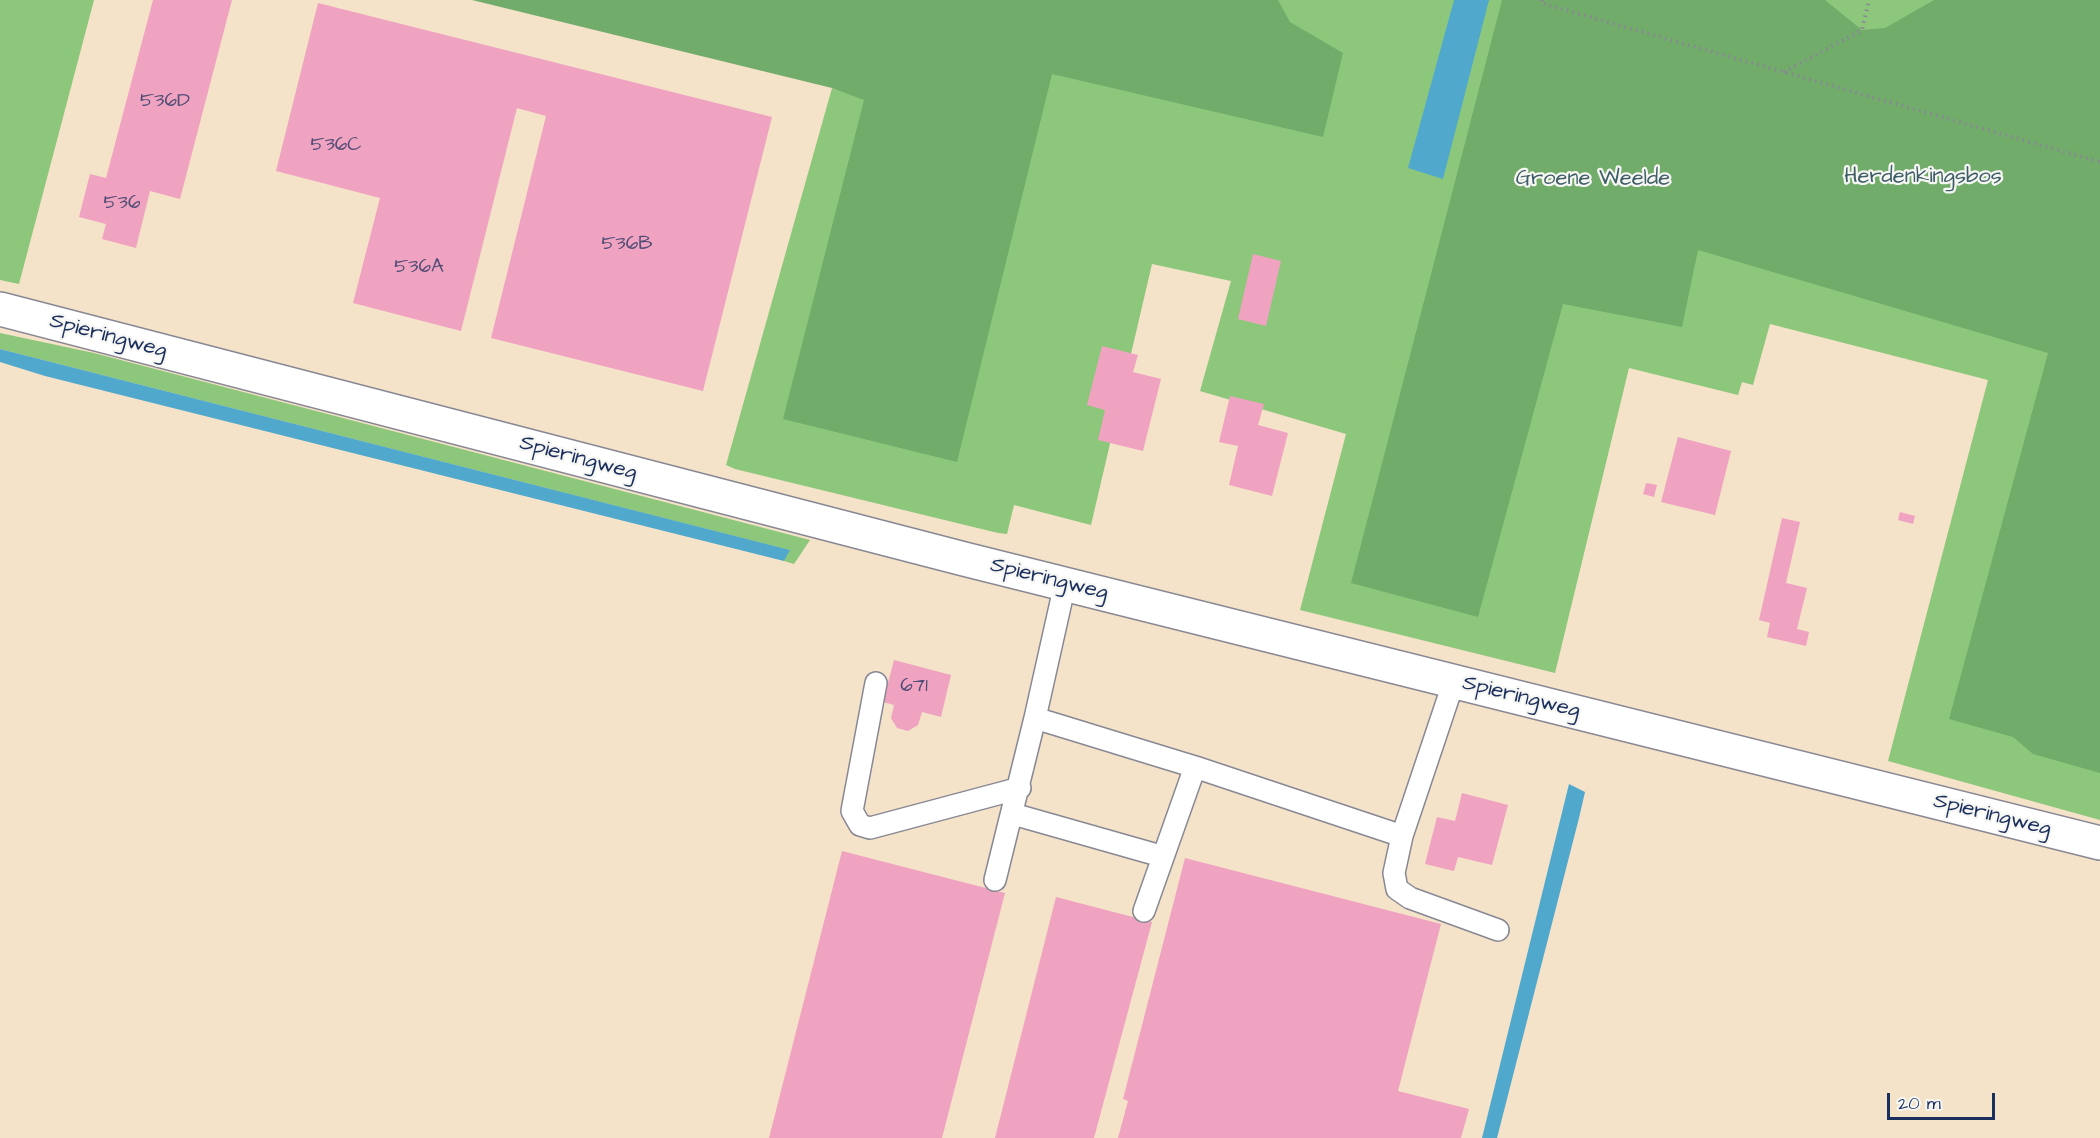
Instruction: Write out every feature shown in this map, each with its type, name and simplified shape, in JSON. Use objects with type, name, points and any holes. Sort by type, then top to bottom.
[{"type":"street","name":"Spieringweg","points":[[0,309],[1065,584],[2100,843]]},
{"type":"lane","points":[[995,880],[1020,788],[1065,584]]},
{"type":"lane","points":[[1454,681],[1402,836],[1394,873],[1397,889],[1410,898],[1498,930]]},
{"type":"lane","points":[[876,683],[852,811],[860,825],[870,828],[1020,788]]},
{"type":"lane","points":[[1035,718],[1195,767],[1402,836]]},
{"type":"lane","points":[[1144,911],[1161,856],[1195,767]]},
{"type":"lane","points":[[1013,814],[1161,856]]},
{"type":"path","points":[[1542,0],[1541,3],[2100,162]]},
{"type":"path","points":[[1783,72],[1862,30],[1869,0]]},
{"type":"green space","points":[[0,0],[94,0],[19,284],[0,280]]},
{"type":"green space","points":[[472,0],[1278,0],[1290,22],[1343,53],[1323,137],[1052,74],[957,462],[783,419],[864,100],[832,88]]},
{"type":"green space","name":"Groene Weelde","points":[[548,0],[2100,0],[2100,820],[1888,761],[1988,380],[1770,324],[1753,385],[1742,382],[1738,395],[1629,368],[1555,673],[1300,610],[1346,434],[1200,391],[1231,281],[1152,264],[1091,525],[1014,505],[1007,534],[998,533],[735,469],[726,465],[832,88],[838,90],[842,76]]},
{"type":"green space","name":"Herdenkingsbos","points":[[1502,0],[1825,0],[1862,30],[1885,28],[1934,0],[2100,0],[2100,773],[2033,754],[2013,737],[1949,719],[2048,353],[1698,250],[1682,327],[1563,304],[1478,617],[1351,583]]},
{"type":"green space","points":[[0,333],[94,353],[810,540],[794,564],[784,561],[789,550],[0,349]]},
{"type":"water","points":[[1454,0],[1489,0],[1443,179],[1408,168]]},
{"type":"water","points":[[0,349],[790,550],[784,561],[45,376],[0,362]]},
{"type":"water","points":[[1569,784],[1585,792],[1579,818],[1497,1138],[1482,1138]]},
{"type":"building","points":[[153,0],[232,0],[180,199],[150,191],[136,248],[102,239],[106,224],[79,217],[90,174],[106,178]]},
{"type":"building","points":[[318,3],[772,117],[703,391],[491,338],[546,116],[517,108],[461,331],[353,303],[380,198],[276,171]]},
{"type":"building","points":[[1253,254],[1281,261],[1266,326],[1238,319]]},
{"type":"building","points":[[1102,346],[1138,355],[1133,372],[1161,379],[1143,451],[1098,440],[1105,410],[1087,405]]},
{"type":"building","points":[[1230,396],[1264,404],[1258,425],[1288,433],[1272,496],[1229,485],[1238,446],[1219,442]]},
{"type":"building","points":[[1678,437],[1731,451],[1715,515],[1661,502]]},
{"type":"building","points":[[1646,483],[1657,485],[1654,497],[1643,494]]},
{"type":"building","points":[[1900,512],[1915,516],[1913,524],[1898,520]]},
{"type":"building","points":[[1782,518],[1800,522],[1786,583],[1807,588],[1797,629],[1809,632],[1806,646],[1767,637],[1770,623],[1759,620]]},
{"type":"building","points":[[894,660],[951,675],[941,717],[922,712],[918,725],[908,731],[897,728],[891,718],[894,705],[883,702]]},
{"type":"building","points":[[1462,793],[1508,805],[1492,865],[1458,857],[1454,871],[1425,864],[1437,817],[1455,821]]},
{"type":"building","points":[[842,851],[1005,893],[942,1138],[769,1138]]},
{"type":"building","points":[[1185,858],[1441,924],[1398,1091],[1469,1109],[1461,1138],[1118,1138],[1128,1101],[1123,1099]]},
{"type":"building","points":[[1056,897],[1152,922],[1094,1138],[995,1138]]}]
